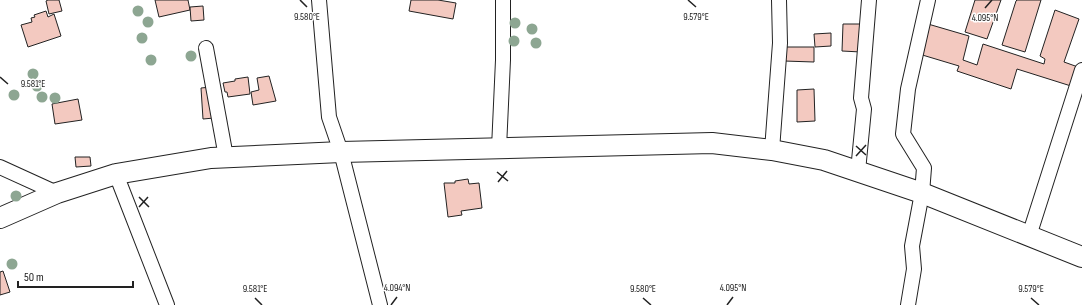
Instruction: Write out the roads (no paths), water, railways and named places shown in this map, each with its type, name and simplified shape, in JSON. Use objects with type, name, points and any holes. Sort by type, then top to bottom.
[{"type":"main road","points":[[0,218],[57,193],[116,174],[211,158],[341,152],[712,143],[772,150],[824,160],[922,193],[1082,257]]},
{"type":"street","points":[[319,0],[330,117],[341,152],[380,305]]},
{"type":"street","points":[[499,148],[504,0]]},
{"type":"street","points":[[772,150],[780,44],[779,0]]},
{"type":"street","points":[[858,171],[864,109],[861,98],[869,0]]},
{"type":"street","points":[[908,305],[914,269],[912,246],[922,193],[924,168],[903,134],[908,88],[928,0]]},
{"type":"street","points":[[206,48],[226,157]]},
{"type":"street","points":[[1029,236],[1082,70]]},
{"type":"street","points":[[0,167],[57,193]]},
{"type":"street","points":[[116,174],[167,305]]}]
